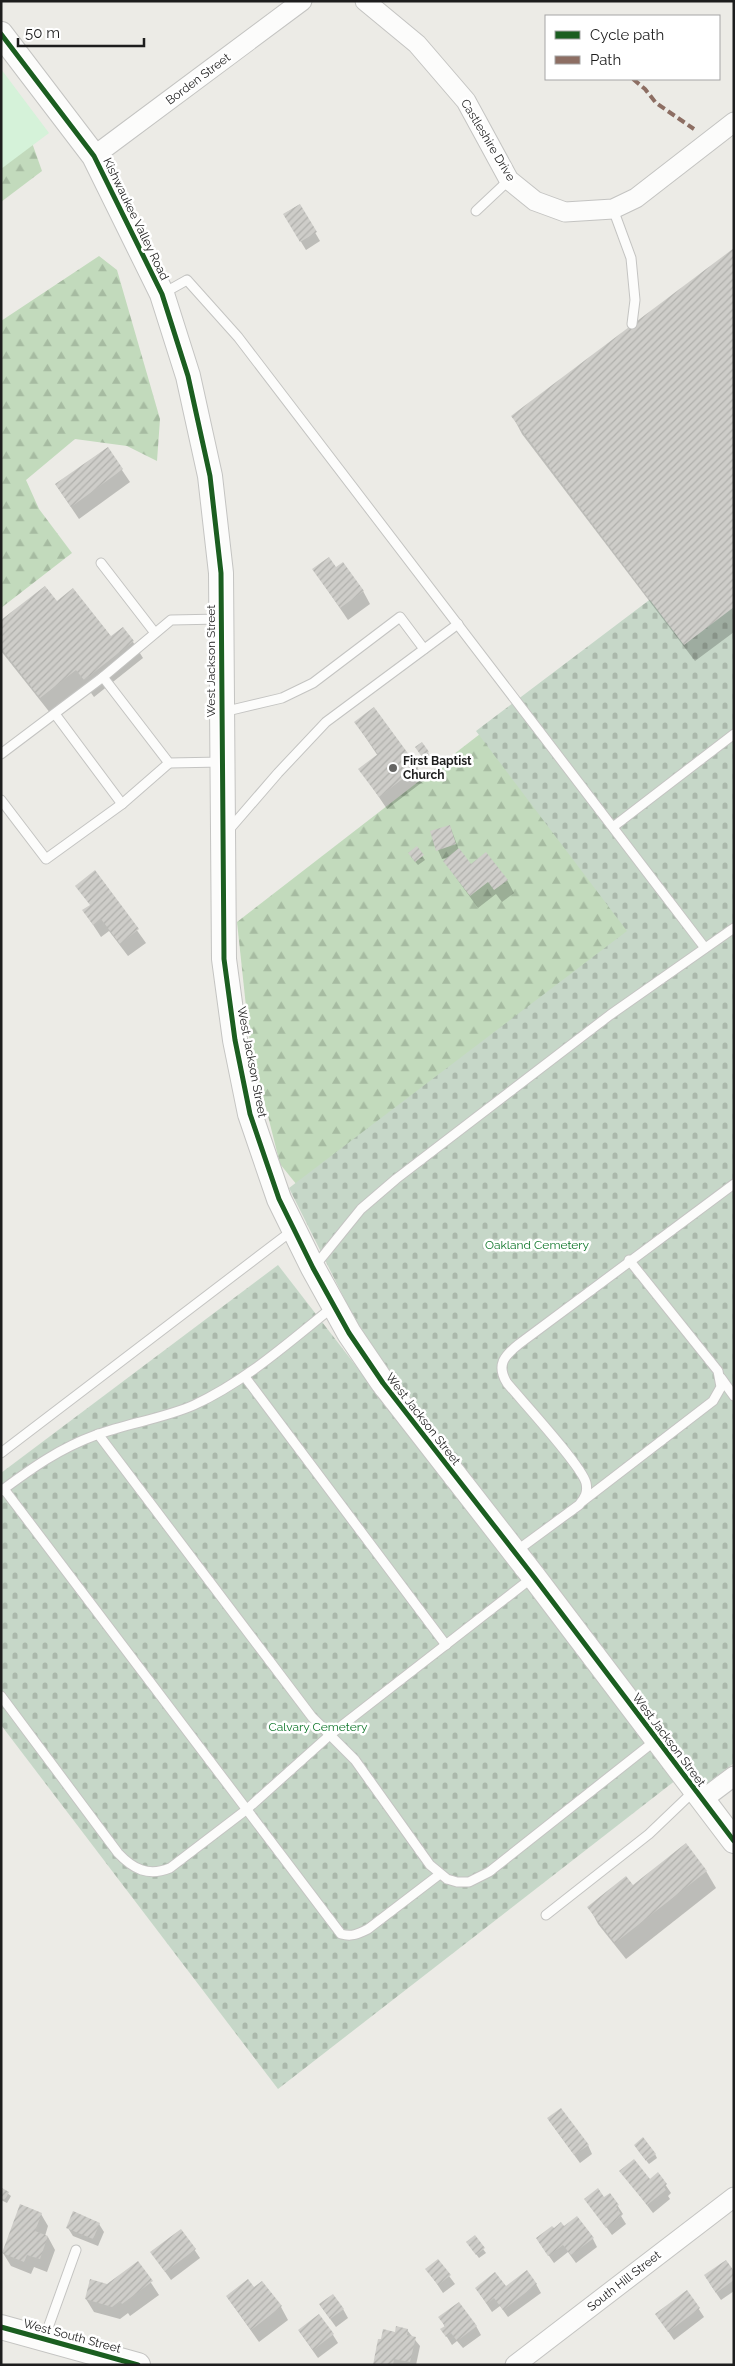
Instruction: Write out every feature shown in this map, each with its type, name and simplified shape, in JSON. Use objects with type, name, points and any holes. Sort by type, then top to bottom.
[{"type":"street","name":"Borden Street","points":[[94,156],[302,1]]},
{"type":"street","name":"Castleshire Drive","points":[[365,1],[417,44],[466,101],[509,180],[534,201],[565,212],[613,209],[636,198],[734,122]]},
{"type":"street","name":"Kishwaukee Valley Road","points":[[1,34],[94,156],[162,294]]},
{"type":"street","name":"West Jackson Street","points":[[162,294],[188,376],[210,476],[220,573],[224,958],[236,1040],[250,1114],[279,1200],[313,1268],[349,1333],[383,1383],[515,1552],[734,1841]]},
{"type":"street","points":[[698,1795],[734,1776]]},
{"type":"street","name":"South Hill Street","points":[[515,2365],[734,2196]]},
{"type":"street","name":"West South Street","points":[[1,2327],[138,2365]]},
{"type":"lane","points":[[476,211],[509,180]]},
{"type":"lane","points":[[613,209],[631,258],[635,300],[632,324]]},
{"type":"lane","points":[[162,294],[187,280],[220,315],[253,355],[705,948]]},
{"type":"lane","points":[[101,563],[155,634]]},
{"type":"lane","points":[[222,713],[282,698],[313,683],[400,617],[424,649]]},
{"type":"lane","points":[[1,754],[103,677],[171,620],[221,619]]},
{"type":"lane","points":[[223,837],[278,773],[326,722],[458,624]]},
{"type":"lane","points":[[103,677],[169,763]]},
{"type":"lane","points":[[55,714],[122,804]]},
{"type":"lane","points":[[613,827],[734,734]]},
{"type":"lane","points":[[1,800],[46,859],[122,804],[169,763],[222,762]]},
{"type":"lane","points":[[313,1268],[361,1209],[396,1178],[610,1015],[734,928]]},
{"type":"lane","points":[[579,1504],[585,1498],[586,1491],[582,1474],[507,1383],[501,1367],[503,1359],[510,1351],[630,1260],[734,1184]]},
{"type":"lane","points":[[1,1453],[294,1229]]},
{"type":"lane","points":[[630,1260],[718,1371],[734,1396]]},
{"type":"lane","points":[[334,1306],[245,1377],[195,1404],[168,1415],[98,1434],[52,1454],[2,1490],[341,1934],[348,1936],[357,1935],[368,1929],[440,1874]]},
{"type":"lane","points":[[245,1377],[446,1645]]},
{"type":"lane","points":[[515,1552],[713,1401],[721,1387],[721,1378]]},
{"type":"lane","points":[[98,1434],[312,1716],[355,1760],[414,1844],[440,1874],[457,1882],[469,1882],[489,1872],[656,1740]]},
{"type":"lane","points":[[1,1696],[118,1852],[136,1868],[153,1873],[170,1868],[246,1810],[330,1734],[534,1577]]},
{"type":"lane","points":[[546,1916],[698,1795]]},
{"type":"lane","points":[[44,2339],[76,2250]]},
{"type":"green space","points":[[1,69],[49,133],[1,169]]},
{"type":"green space","points":[[1,113],[25,123],[42,171],[1,202]]},
{"type":"green space","points":[[99,256],[117,270],[160,419],[157,461],[127,446],[75,439],[26,480],[39,509],[72,553],[1,608],[1,321]]},
{"type":"green space","name":"Oakland Cemetery","points":[[734,536],[734,1763],[704,1786],[389,1380],[345,1300],[289,1188],[627,931],[476,731]]},
{"type":"green space","points":[[511,710],[693,949],[314,1206],[280,1164],[250,1044],[237,922]]},
{"type":"green space","name":"Calvary Cemetery","points":[[278,1265],[676,1780],[278,2089],[1,1725],[1,1473]]},
{"type":"building","points":[[300,204],[317,232],[300,242],[283,214]]},
{"type":"building","points":[[734,248],[734,607],[684,645],[511,416]]},
{"type":"building","points":[[108,447],[123,469],[71,507],[55,484]]},
{"type":"building","points":[[329,557],[336,567],[343,562],[364,591],[340,608],[312,569]]},
{"type":"building","points":[[45,586],[57,601],[73,588],[111,636],[123,627],[134,641],[84,680],[76,670],[40,698],[1,648],[1,620]]},
{"type":"building","points":[[374,707],[418,767],[379,797],[358,769],[378,754],[354,722]]},
{"type":"building","points":[[422,742],[429,752],[422,757],[415,747]]},
{"type":"building","points":[[450,825],[456,844],[436,851],[430,831]]},
{"type":"building","points":[[417,846],[424,855],[415,862],[408,853]]},
{"type":"building","points":[[459,848],[471,864],[486,852],[508,880],[494,890],[488,882],[470,896],[443,861]]},
{"type":"building","points":[[95,870],[139,929],[120,944],[101,919],[93,925],[82,910],[90,905],[75,886]]},
{"type":"building","points":[[686,1843],[707,1871],[615,1943],[587,1907],[626,1876],[633,1885]]},
{"type":"building","points":[[561,2108],[589,2145],[574,2155],[547,2118]]},
{"type":"building","points":[[643,2137],[656,2154],[646,2161],[634,2145]]},
{"type":"building","points":[[634,2159],[650,2179],[658,2172],[667,2184],[664,2187],[666,2190],[647,2205],[619,2171]]},
{"type":"building","points":[[2,2188],[9,2192],[5,2200],[1,2198]]},
{"type":"building","points":[[598,2188],[604,2197],[610,2193],[619,2205],[616,2207],[622,2215],[606,2228],[584,2199]]},
{"type":"building","points":[[20,2204],[42,2213],[35,2231],[48,2236],[40,2259],[27,2255],[24,2262],[2,2253]]},
{"type":"building","points":[[73,2211],[100,2223],[93,2239],[66,2228]]},
{"type":"building","points":[[577,2216],[594,2238],[571,2255],[563,2245],[548,2256],[536,2238],[552,2226],[554,2228],[561,2222],[564,2226]]},
{"type":"building","points":[[181,2229],[196,2249],[165,2272],[150,2252]]},
{"type":"building","points":[[475,2235],[485,2248],[476,2255],[466,2242]]},
{"type":"building","points":[[438,2259],[451,2275],[438,2285],[425,2269]]},
{"type":"building","points":[[726,2260],[734,2271],[734,2280],[716,2293],[704,2275]]},
{"type":"building","points":[[138,2261],[153,2281],[122,2304],[120,2301],[112,2307],[85,2299],[90,2279],[107,2284]]},
{"type":"building","points":[[527,2270],[537,2284],[503,2310],[494,2298],[487,2304],[475,2288],[495,2272],[506,2286]]},
{"type":"building","points":[[248,2279],[254,2287],[262,2281],[282,2306],[251,2330],[226,2296]]},
{"type":"building","points":[[687,2290],[700,2308],[668,2332],[655,2314]]},
{"type":"building","points":[[333,2294],[344,2309],[330,2319],[319,2304]]},
{"type":"building","points":[[459,2302],[477,2326],[457,2341],[451,2333],[446,2337],[440,2329],[445,2326],[438,2317]]},
{"type":"building","points":[[319,2314],[334,2334],[313,2350],[298,2330]]},
{"type":"building","points":[[396,2326],[408,2329],[407,2335],[416,2337],[410,2362],[394,2359],[393,2365],[373,2365],[378,2339],[381,2339],[383,2329],[395,2332]]},
{"type":"marked path","points":[[634,80],[645,89],[656,103],[694,129]]},
{"type":"cycle path","points":[[1,34],[94,156],[162,294],[188,376],[210,476],[221,573],[224,959],[235,1040],[250,1114],[279,1199],[313,1268],[349,1333],[383,1383],[534,1577],[734,1841]]},
{"type":"cycle path","points":[[1,2327],[138,2365]]},
{"type":"place","name":"First Baptist Church","points":[[393,768]]}]
